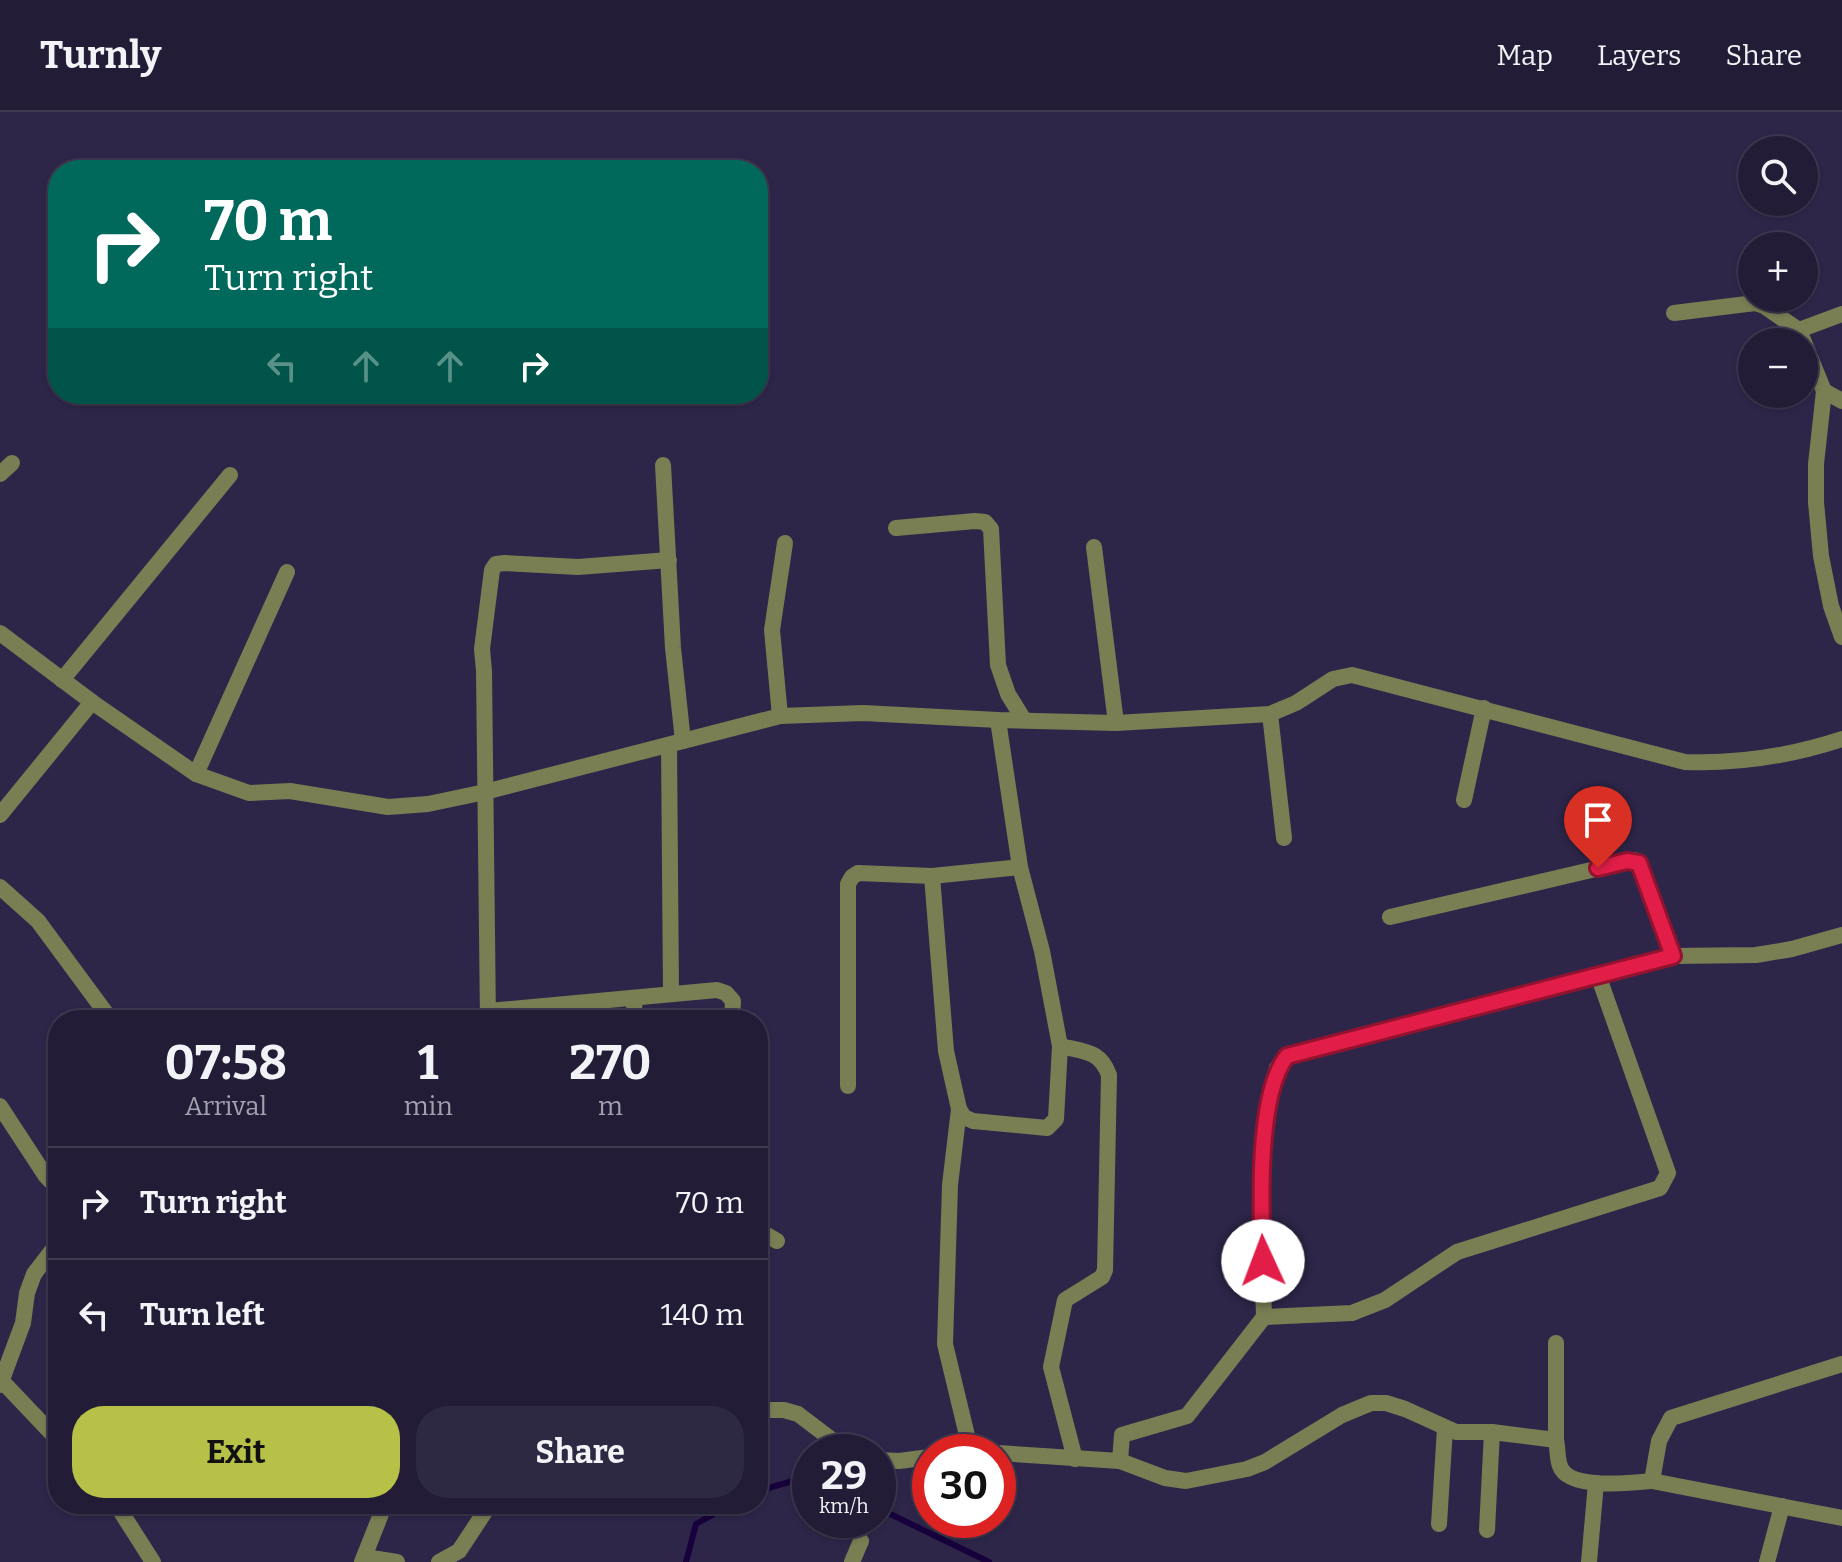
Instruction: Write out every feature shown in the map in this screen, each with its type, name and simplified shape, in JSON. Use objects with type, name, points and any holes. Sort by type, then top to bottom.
[{"type":"street","points":[[1674,313],[1755,303],[1796,328]]},
{"type":"street","points":[[1804,328],[1842,314]]},
{"type":"street","points":[[1818,376],[1824,391],[1816,464],[1816,502],[1821,556],[1842,637]]},
{"type":"street","points":[[1824,391],[1842,401]]},
{"type":"street","points":[[663,465],[676,743],[671,993]]},
{"type":"street","points":[[62,680],[230,475]]},
{"type":"street","points":[[896,528],[975,521],[985,522],[991,529],[998,665],[1008,694],[1024,720]]},
{"type":"street","points":[[780,716],[772,630],[785,543]]},
{"type":"street","points":[[1094,547],[1116,723]]},
{"type":"street","points":[[488,1010],[482,649],[492,570],[496,564],[578,567],[669,560]]},
{"type":"street","points":[[196,774],[287,572]]},
{"type":"street","points":[[0,633],[196,774],[249,793],[290,791],[388,807],[428,804],[485,792],[780,716],[863,713],[1116,723],[1270,714],[1296,703],[1333,679],[1352,675],[1685,762],[1803,751],[1842,739]]},
{"type":"street","points":[[0,815],[92,702]]},
{"type":"street","points":[[1464,800],[1484,708]]},
{"type":"street","points":[[1270,714],[1284,838]]},
{"type":"street","points":[[932,876],[946,1051],[959,1109],[964,1117],[973,1121],[1047,1128],[1056,1119],[1060,1046],[1042,951],[1020,867],[998,720]]},
{"type":"street","points":[[1390,917],[1634,860],[1639,863],[1673,956]]},
{"type":"street","points":[[848,1086],[848,884],[852,877],[858,873],[932,876],[1020,867]]},
{"type":"street","points":[[0,887],[38,921],[104,1010]]},
{"type":"street","points":[[1120,1461],[1122,1435],[1126,1431],[1187,1416],[1264,1317],[1260,1177],[1272,1087],[1277,1068],[1287,1056],[1673,956],[1756,955],[1842,935]]},
{"type":"street","points":[[1264,1317],[1352,1313],[1385,1300],[1457,1252],[1660,1188],[1668,1173],[1598,975]]},
{"type":"street","points":[[534,1010],[717,990],[726,993],[733,1001],[733,1010]]},
{"type":"street","points":[[634,1010],[635,999]]},
{"type":"street","points":[[1060,1046],[1096,1055],[1104,1060],[1109,1075],[1105,1270],[1102,1277],[1065,1300],[1051,1359],[1075,1459]]},
{"type":"street","points":[[0,1106],[48,1178]]},
{"type":"street","points":[[959,1109],[950,1185],[945,1344],[965,1434]]},
{"type":"street","points":[[768,1236],[777,1241]]},
{"type":"street","points":[[48,1256],[34,1274],[27,1293],[23,1323],[1,1382],[48,1430]]},
{"type":"street","points":[[1556,1343],[1556,1440],[1560,1466],[1565,1475],[1596,1483],[1652,1481],[1842,1518]]},
{"type":"street","points":[[1652,1481],[1659,1441],[1671,1418],[1842,1364]]},
{"type":"street","points":[[1016,1454],[1120,1461],[1165,1478],[1186,1481],[1247,1469],[1265,1462],[1342,1415],[1371,1403],[1386,1403],[1405,1409],[1456,1432],[1492,1432],[1556,1440]]},
{"type":"street","points":[[768,1410],[798,1414],[824,1434]]},
{"type":"street","points":[[1439,1524],[1445,1428]]},
{"type":"street","points":[[1487,1530],[1492,1432]]},
{"type":"street","points":[[1589,1562],[1596,1483]]},
{"type":"street","points":[[1767,1562],[1782,1506]]},
{"type":"street","points":[[122,1514],[153,1562]]},
{"type":"street","points":[[381,1514],[364,1559],[397,1562]]},
{"type":"street","points":[[439,1562],[459,1551],[483,1514]]},
{"type":"street","points":[[852,1562],[861,1541]]},
{"type":"waterway","points":[[768,1488],[792,1481]]},
{"type":"waterway","points":[[686,1562],[696,1524],[714,1514]]},
{"type":"waterway","points":[[896,1517],[989,1562]]},
{"type":"route","points":[[1263,1261],[1260,1177],[1272,1087],[1277,1068],[1287,1056],[1673,956],[1639,863],[1634,860],[1598,868]]}]
